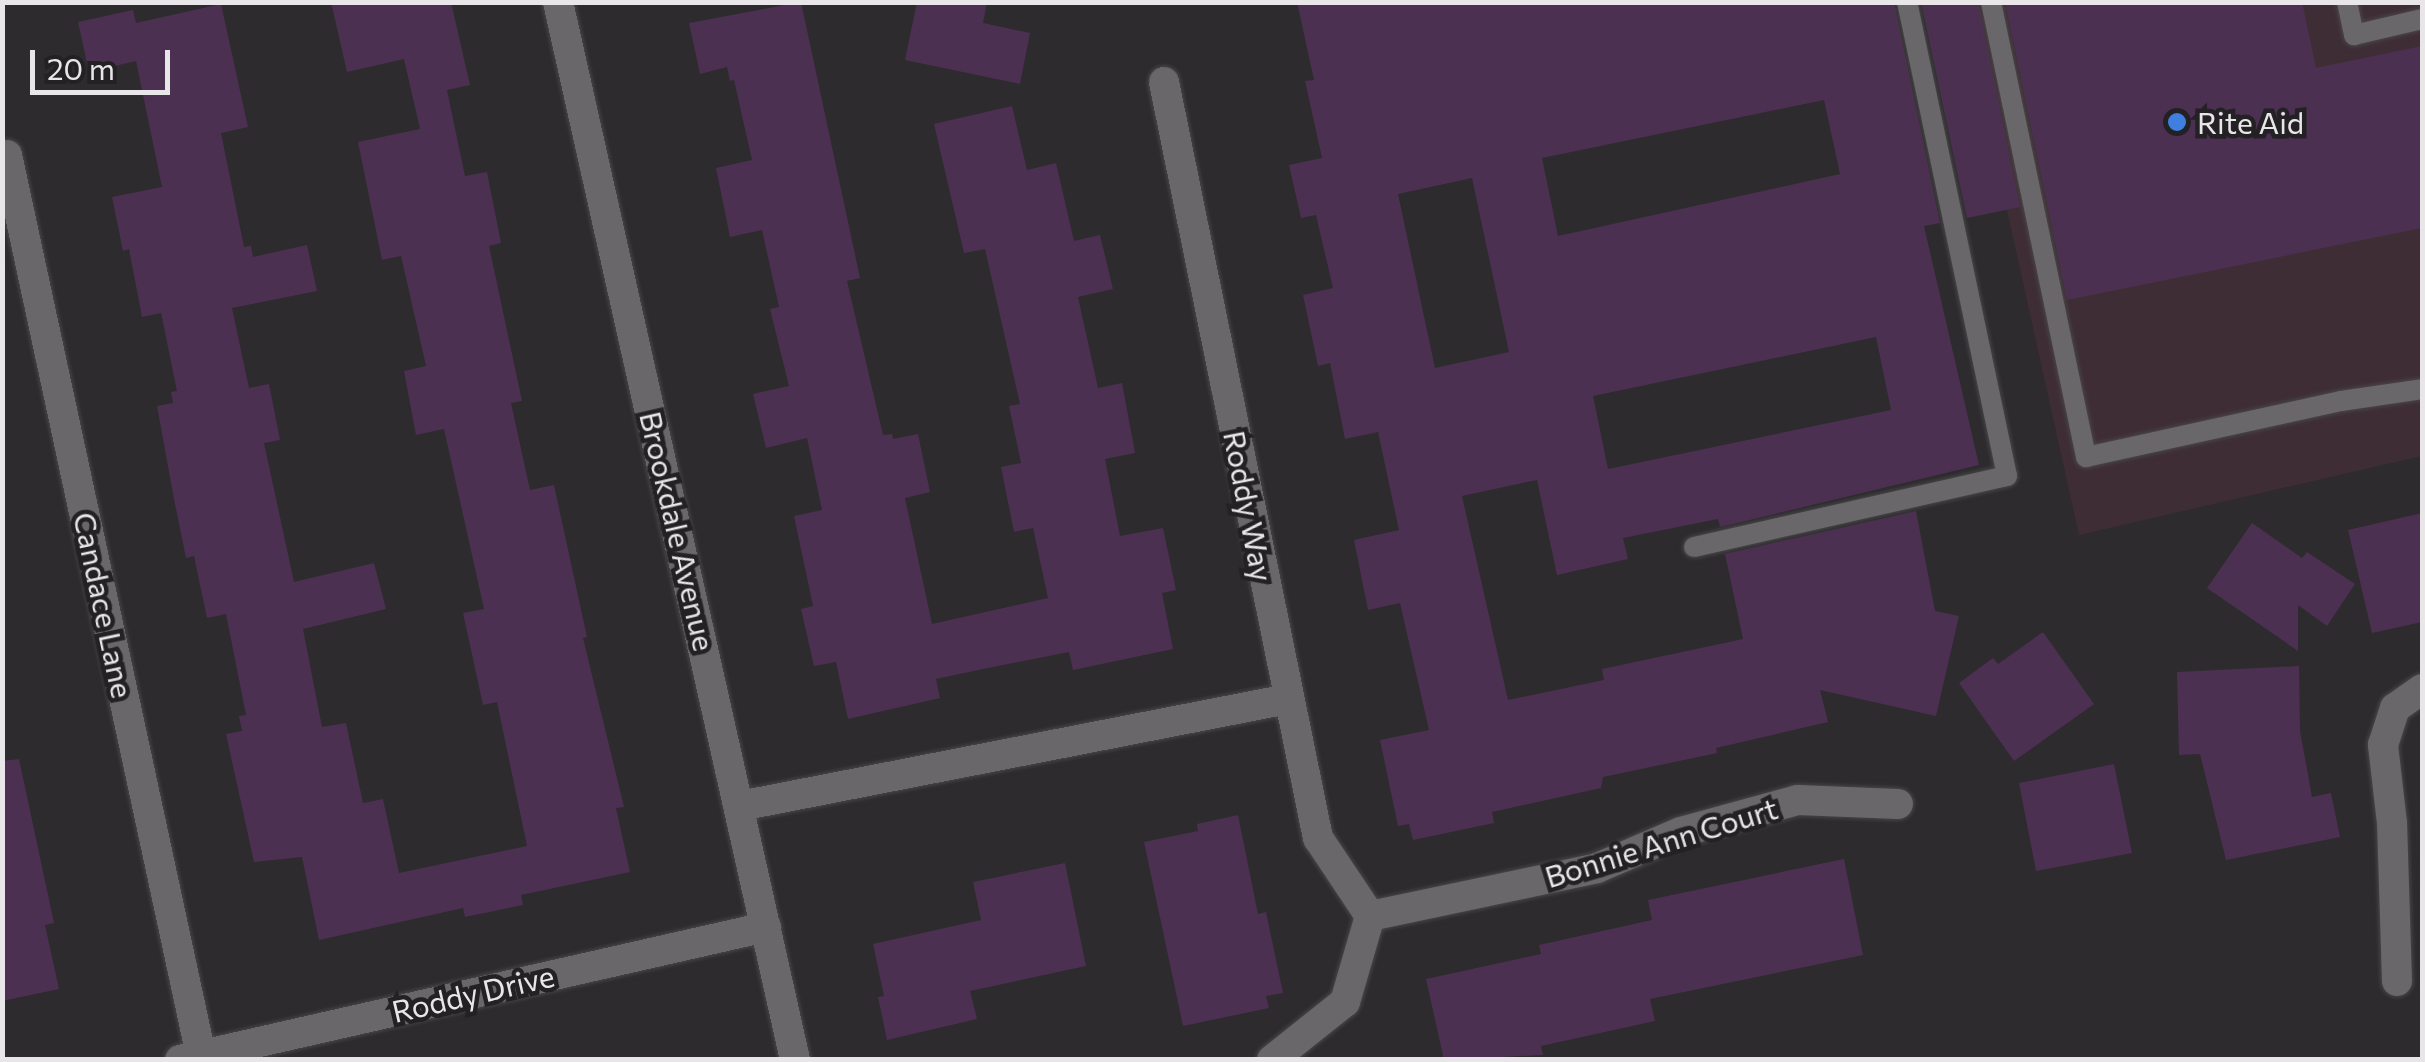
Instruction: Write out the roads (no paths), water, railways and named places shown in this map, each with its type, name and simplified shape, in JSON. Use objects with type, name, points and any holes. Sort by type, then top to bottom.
[{"type":"street","name":"Brookdale Avenue","points":[[558,2],[796,1060]]},
{"type":"street","name":"Roddy Way","points":[[1164,82],[1318,838],[1370,916]]},
{"type":"street","name":"Candace Lane","points":[[7,155],[190,1057]]},
{"type":"street","points":[[2397,981],[2392,823],[2383,745],[2395,708],[2422,688]]},
{"type":"street","points":[[740,806],[1288,698]]},
{"type":"street","name":"Bonnie Ann Court","points":[[1370,916],[1596,868],[1681,832],[1798,800],[1898,804]]},
{"type":"street","points":[[1272,1060],[1345,1002],[1370,916]]},
{"type":"street","name":"Roddy Drive","points":[[190,1057],[766,927]]},
{"type":"lane","points":[[1694,546],[2007,476],[1907,2]]},
{"type":"lane","points":[[1991,2],[2086,457],[2341,401],[2422,389]]},
{"type":"lane","points":[[2347,2],[2354,34],[2422,19]]},
{"type":"place","name":"Rite Aid","points":[[2177,122]]}]
